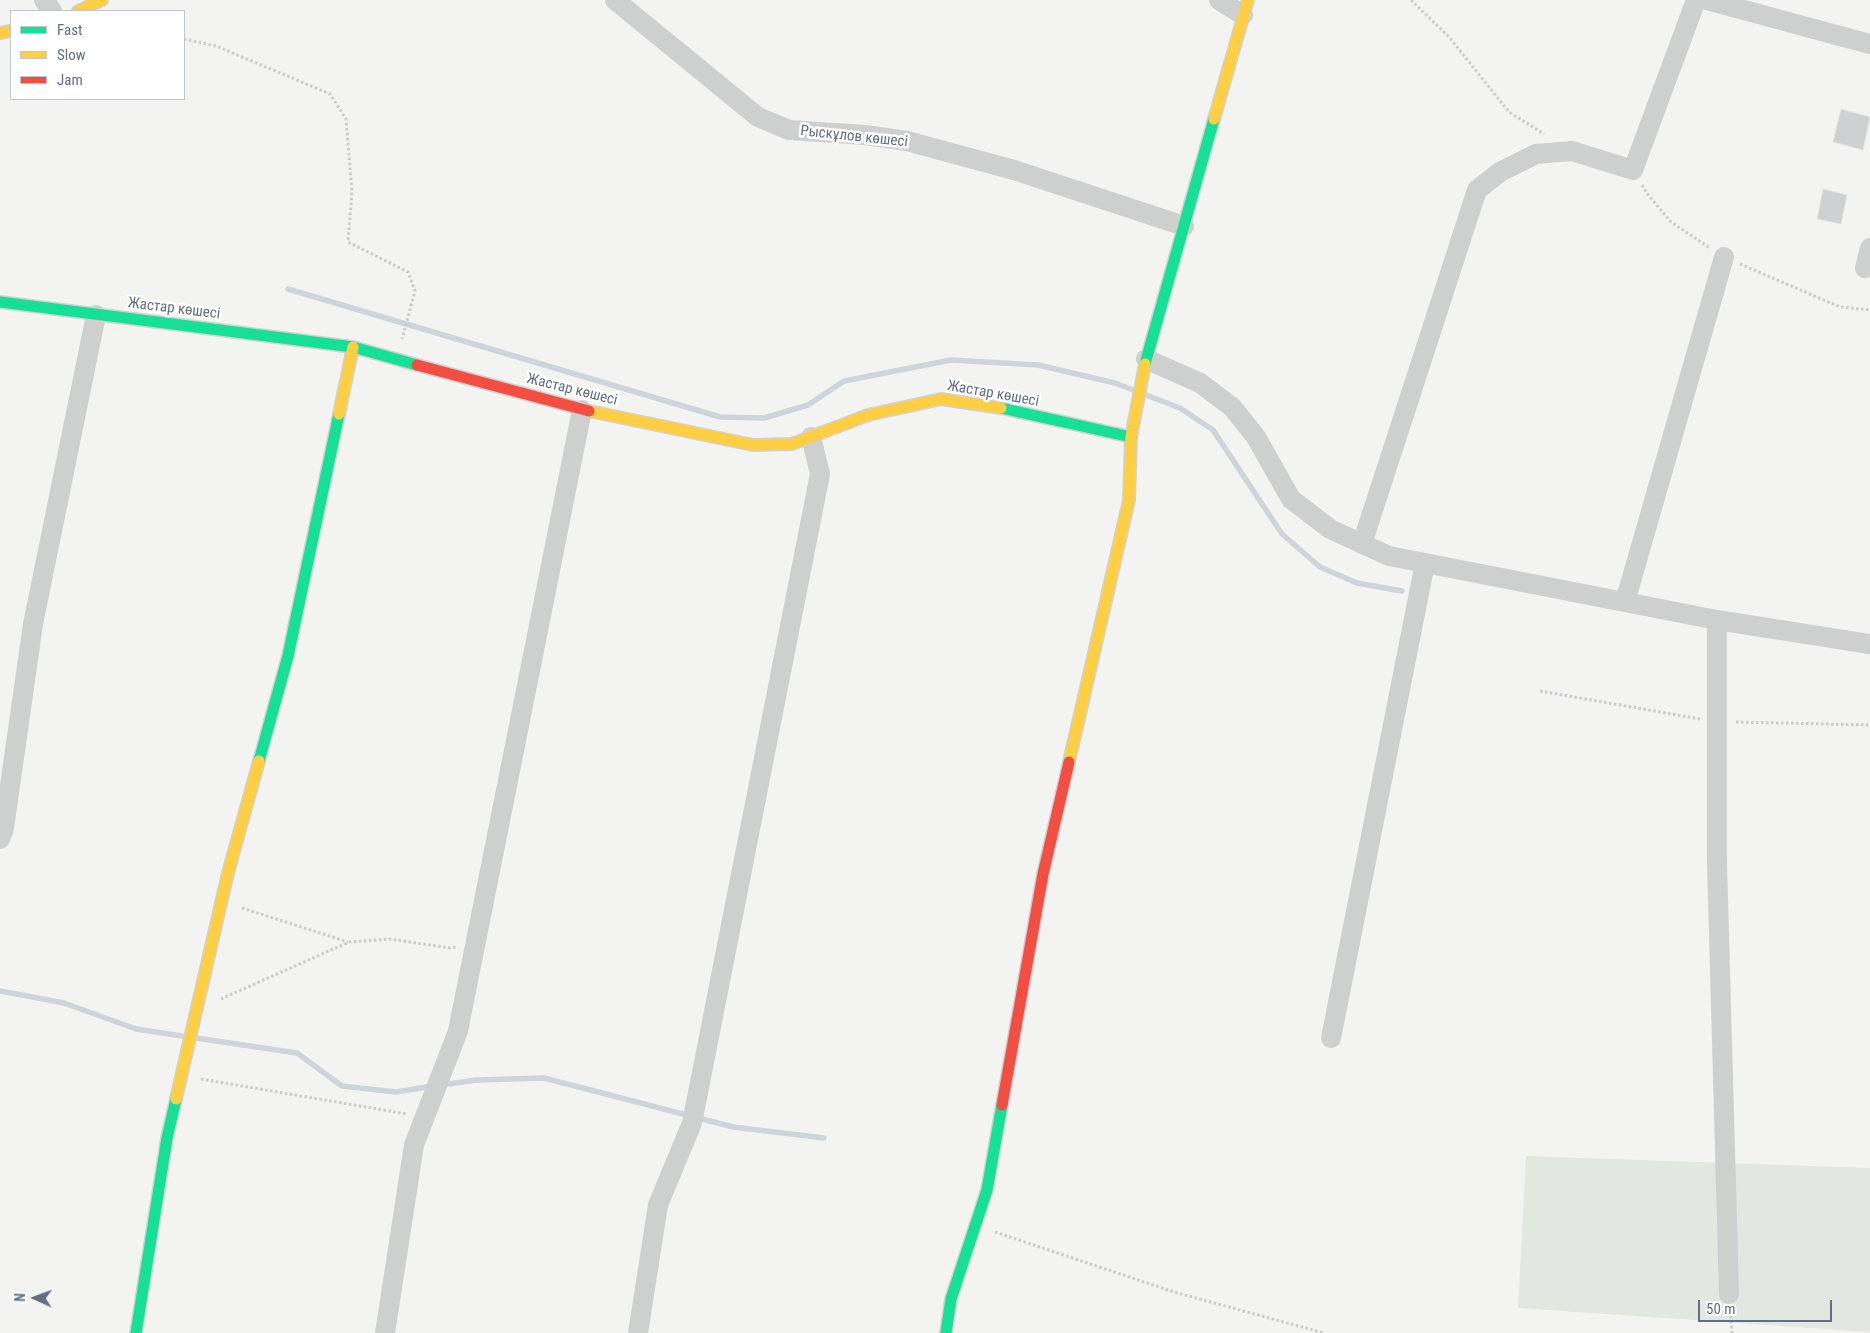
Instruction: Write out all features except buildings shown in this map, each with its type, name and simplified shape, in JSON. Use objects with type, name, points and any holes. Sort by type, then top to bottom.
[{"type":"street","points":[[80,10],[102,0]]},
{"type":"street","name":"Рыскұлов көшесі","points":[[615,0],[758,117],[789,130],[866,135],[907,141],[1014,170],[1184,226]]},
{"type":"street","points":[[946,1333],[952,1299],[987,1190],[1043,874],[1129,500],[1131,437],[1146,359],[1246,8],[1219,0]]},
{"type":"street","points":[[1362,544],[1476,190],[1500,172],[1536,154],[1572,151],[1633,170],[1696,0]]},
{"type":"street","points":[[1707,0],[1870,44]]},
{"type":"street","points":[[1865,268],[1870,248]]},
{"type":"street","points":[[1625,602],[1724,257]]},
{"type":"street","name":"Жастар көшесі","points":[[0,302],[353,348],[396,358],[582,410],[753,445],[792,444],[868,416],[941,399],[987,405],[1131,437]]},
{"type":"street","points":[[0,839],[4,828],[34,624],[96,315]]},
{"type":"street","points":[[136,1333],[167,1138],[222,901],[288,656],[353,348]]},
{"type":"street","points":[[1146,359],[1200,383],[1232,407],[1256,437],[1291,499],[1330,529],[1389,556],[1718,620],[1870,644]]},
{"type":"street","points":[[385,1333],[414,1145],[458,1031],[582,410]]},
{"type":"street","points":[[638,1333],[658,1205],[692,1123],[820,474],[811,437]]},
{"type":"street","points":[[1331,1038],[1425,563]]},
{"type":"street","points":[[1718,620],[1717,862],[1729,1294]]},
{"type":"path","points":[[1411,0],[1449,37],[1509,112],[1572,151]]},
{"type":"path","points":[[185,39],[216,46],[330,94],[346,119],[352,192],[348,242],[408,272],[415,291],[396,358]]},
{"type":"path","points":[[222,901],[349,942]]},
{"type":"path","points":[[197,1010],[349,942],[390,939],[450,948],[475,944]]},
{"type":"path","points":[[182,1076],[425,1117]]},
{"type":"path","points":[[975,1225],[1174,1292],[1324,1333]]},
{"type":"shaded area","points":[[1526,1156],[1870,1168],[1870,1332],[1518,1308]]},
{"type":"waterway","points":[[288,289],[720,417],[764,418],[808,405],[844,381],[951,360],[1038,365],[1115,383],[1133,390]]},
{"type":"waterway","points":[[1146,395],[1180,408],[1213,430],[1282,534],[1320,567],[1357,583],[1402,591]]},
{"type":"waterway","points":[[0,991],[64,1003],[136,1029],[182,1036]]},
{"type":"waterway","points":[[196,1038],[297,1053],[342,1086],[396,1092],[432,1086]]},
{"type":"waterway","points":[[441,1085],[477,1080],[544,1078],[733,1127],[824,1138]]},
{"type":"traffic: fast","points":[[1145,364],[1214,119]]},
{"type":"traffic: fast","points":[[0,302],[353,347],[417,365]]},
{"type":"traffic: fast","points":[[1001,408],[1131,437]]},
{"type":"traffic: fast","points":[[259,761],[288,656],[339,414]]},
{"type":"traffic: fast","points":[[136,1333],[167,1138],[176,1099]]},
{"type":"traffic: fast","points":[[946,1333],[951,1299],[987,1190],[1002,1105]]},
{"type":"traffic: slow","points":[[80,10],[102,0]]},
{"type":"traffic: slow","points":[[1214,119],[1248,0]]},
{"type":"traffic: slow","points":[[0,33],[10,31]]},
{"type":"traffic: slow","points":[[339,414],[353,347]]},
{"type":"traffic: slow","points":[[1069,762],[1129,500],[1131,437],[1145,364]]},
{"type":"traffic: slow","points":[[589,411],[753,445],[792,444],[868,415],[941,399],[1001,408]]},
{"type":"traffic: slow","points":[[176,1099],[228,873],[259,761]]},
{"type":"traffic: jam","points":[[417,365],[589,411]]},
{"type":"traffic: jam","points":[[1002,1105],[1043,874],[1069,762]]}]
